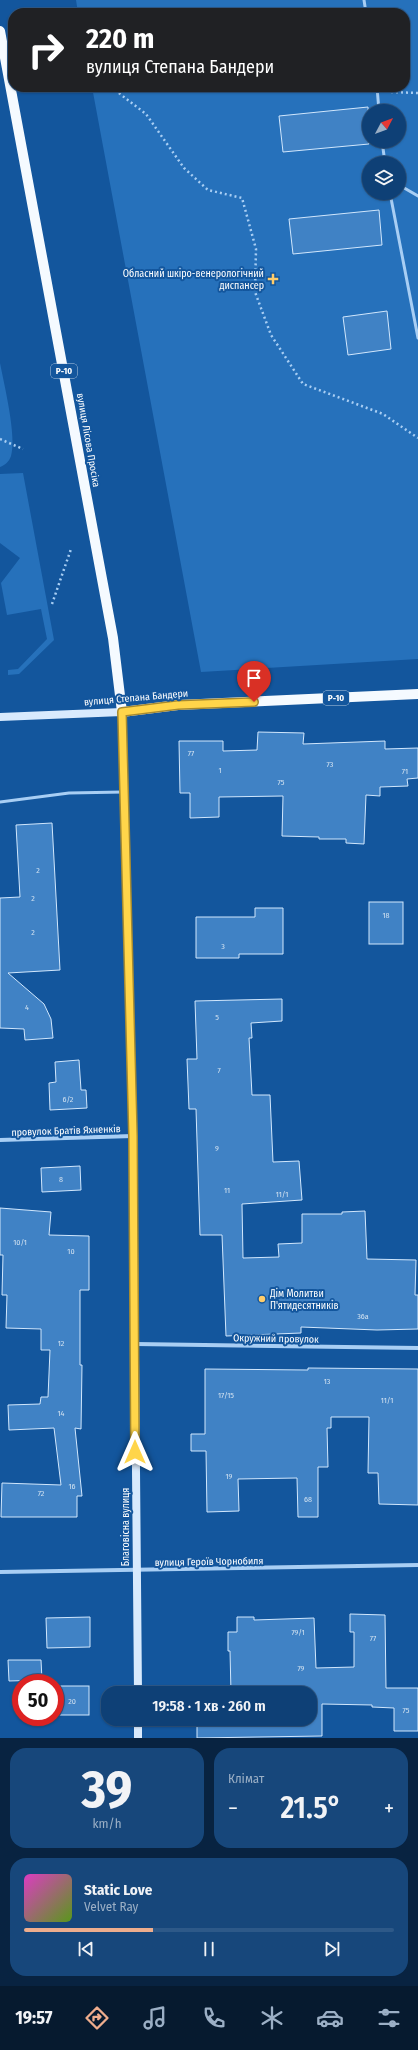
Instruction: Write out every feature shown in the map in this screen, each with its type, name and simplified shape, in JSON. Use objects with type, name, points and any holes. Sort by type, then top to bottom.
[{"type":"main road","name":"вулиця Лісова Просіка","points":[[0,31],[8,74]]},
{"type":"main road","name":"вулиця Лісова Просіка","points":[[11,92],[113,638],[122,712]]},
{"type":"main road","name":"вулиця Степана Бандери","points":[[0,717],[122,712],[178,705],[418,694]]},
{"type":"main road","name":"Благовісна вулиця","points":[[122,712],[133,1136],[138,1686]]},
{"type":"main road","points":[[138,1726],[138,1738]]},
{"type":"street","name":"провулок Братів Яхненків","points":[[0,1140],[133,1136]]},
{"type":"street","name":"Окружний провулок","points":[[135,1344],[418,1348]]},
{"type":"street","name":"вулиця Героїв Чорнобиля","points":[[0,1572],[418,1565]]},
{"type":"lane","points":[[378,92],[379,104]]},
{"type":"lane","points":[[406,189],[418,196]]},
{"type":"lane","points":[[391,200],[418,338]]},
{"type":"lane","points":[[0,802],[69,793],[124,792]]},
{"type":"path","points":[[117,92],[146,114],[184,168],[208,190],[242,198],[256,249],[254,292],[271,335],[303,384],[383,414],[418,438]]},
{"type":"path","points":[[378,92],[418,93]]},
{"type":"path","points":[[0,440],[23,449]]},
{"type":"path","points":[[52,604],[71,549]]},
{"type":"shaded area","name":"Обласний шкіро-венерологічний диспансер","points":[[76,0],[418,0],[418,659],[201,672],[93,92],[410,92],[410,8],[77,8]]},
{"type":"shaded area","points":[[0,363],[11,424],[12,447],[9,460],[0,467]]},
{"type":"shaded area","points":[[23,473],[54,640],[19,674],[8,675],[8,670],[18,669],[47,639],[41,609],[7,615],[1,583],[20,558],[0,543],[0,474]]},
{"type":"building","points":[[362,108],[362,145],[283,152],[279,116]]},
{"type":"building","points":[[379,210],[382,245],[293,254],[289,219]]},
{"type":"building","points":[[387,311],[391,349],[348,355],[343,317]]},
{"type":"building","points":[[258,732],[304,733],[303,744],[385,741],[385,749],[418,748],[418,778],[407,779],[408,786],[380,787],[380,796],[366,795],[364,844],[346,843],[346,839],[319,839],[319,837],[282,836],[283,796],[219,797],[219,817],[190,818],[190,793],[180,793],[179,741],[223,741],[223,751],[257,750]]},
{"type":"building","points":[[52,823],[60,970],[8,973],[44,1004],[51,1019],[53,1038],[25,1040],[24,1029],[0,1028],[0,898],[20,897],[16,825]]},
{"type":"building","points":[[369,902],[403,902],[403,944],[369,944]]},
{"type":"building","points":[[255,908],[283,908],[283,954],[239,954],[239,958],[196,958],[196,917],[255,917]]},
{"type":"building","points":[[282,999],[282,1021],[251,1023],[252,1038],[249,1038],[252,1095],[270,1095],[273,1162],[299,1161],[302,1200],[242,1204],[243,1258],[279,1257],[278,1244],[302,1243],[302,1214],[342,1214],[342,1212],[365,1211],[367,1259],[416,1260],[415,1295],[418,1295],[418,1329],[377,1330],[301,1327],[301,1333],[226,1336],[222,1235],[200,1235],[196,1109],[189,1109],[187,1059],[197,1059],[195,1001]]},
{"type":"building","points":[[79,1060],[81,1090],[86,1090],[87,1108],[50,1110],[49,1083],[56,1082],[55,1062]]},
{"type":"building","points":[[80,1166],[81,1190],[42,1192],[41,1168]]},
{"type":"building","points":[[0,1208],[51,1212],[49,1235],[89,1236],[89,1290],[80,1290],[80,1365],[82,1365],[81,1429],[75,1428],[82,1496],[77,1496],[77,1517],[1,1517],[2,1483],[61,1485],[54,1428],[9,1430],[8,1405],[40,1404],[41,1397],[48,1397],[50,1350],[41,1350],[41,1329],[6,1328],[7,1295],[2,1295],[3,1255],[0,1255]]},
{"type":"building","points":[[308,1368],[418,1369],[418,1505],[379,1504],[378,1473],[368,1473],[369,1417],[331,1417],[331,1428],[327,1428],[328,1467],[318,1467],[318,1517],[298,1517],[297,1478],[238,1479],[239,1511],[207,1512],[206,1451],[191,1451],[191,1434],[205,1434],[205,1369],[308,1370]]},
{"type":"building","points":[[350,1614],[385,1615],[386,1688],[418,1688],[418,1731],[394,1731],[394,1708],[372,1707],[372,1705],[322,1704],[322,1736],[197,1738],[197,1726],[317,1726],[317,1686],[231,1686],[228,1632],[237,1632],[237,1617],[254,1617],[254,1620],[314,1618],[316,1668],[354,1667],[354,1632],[350,1632]]},
{"type":"building","points":[[90,1617],[90,1647],[47,1648],[46,1618]]},
{"type":"building","points":[[8,1660],[41,1660],[42,1674],[12,1674],[12,1681],[9,1681]]},
{"type":"building","points":[[64,1686],[89,1686],[89,1715],[64,1715]]},
{"type":"place","name":"Обласний шкіро-венерологічний диспансер","points":[[273,279]]},
{"type":"place","name":"Дім Молитви П'ятидесятників","points":[[262,1299]]},
{"type":"route","points":[[135,1452],[133,1136],[122,712],[178,705],[254,702]]}]
